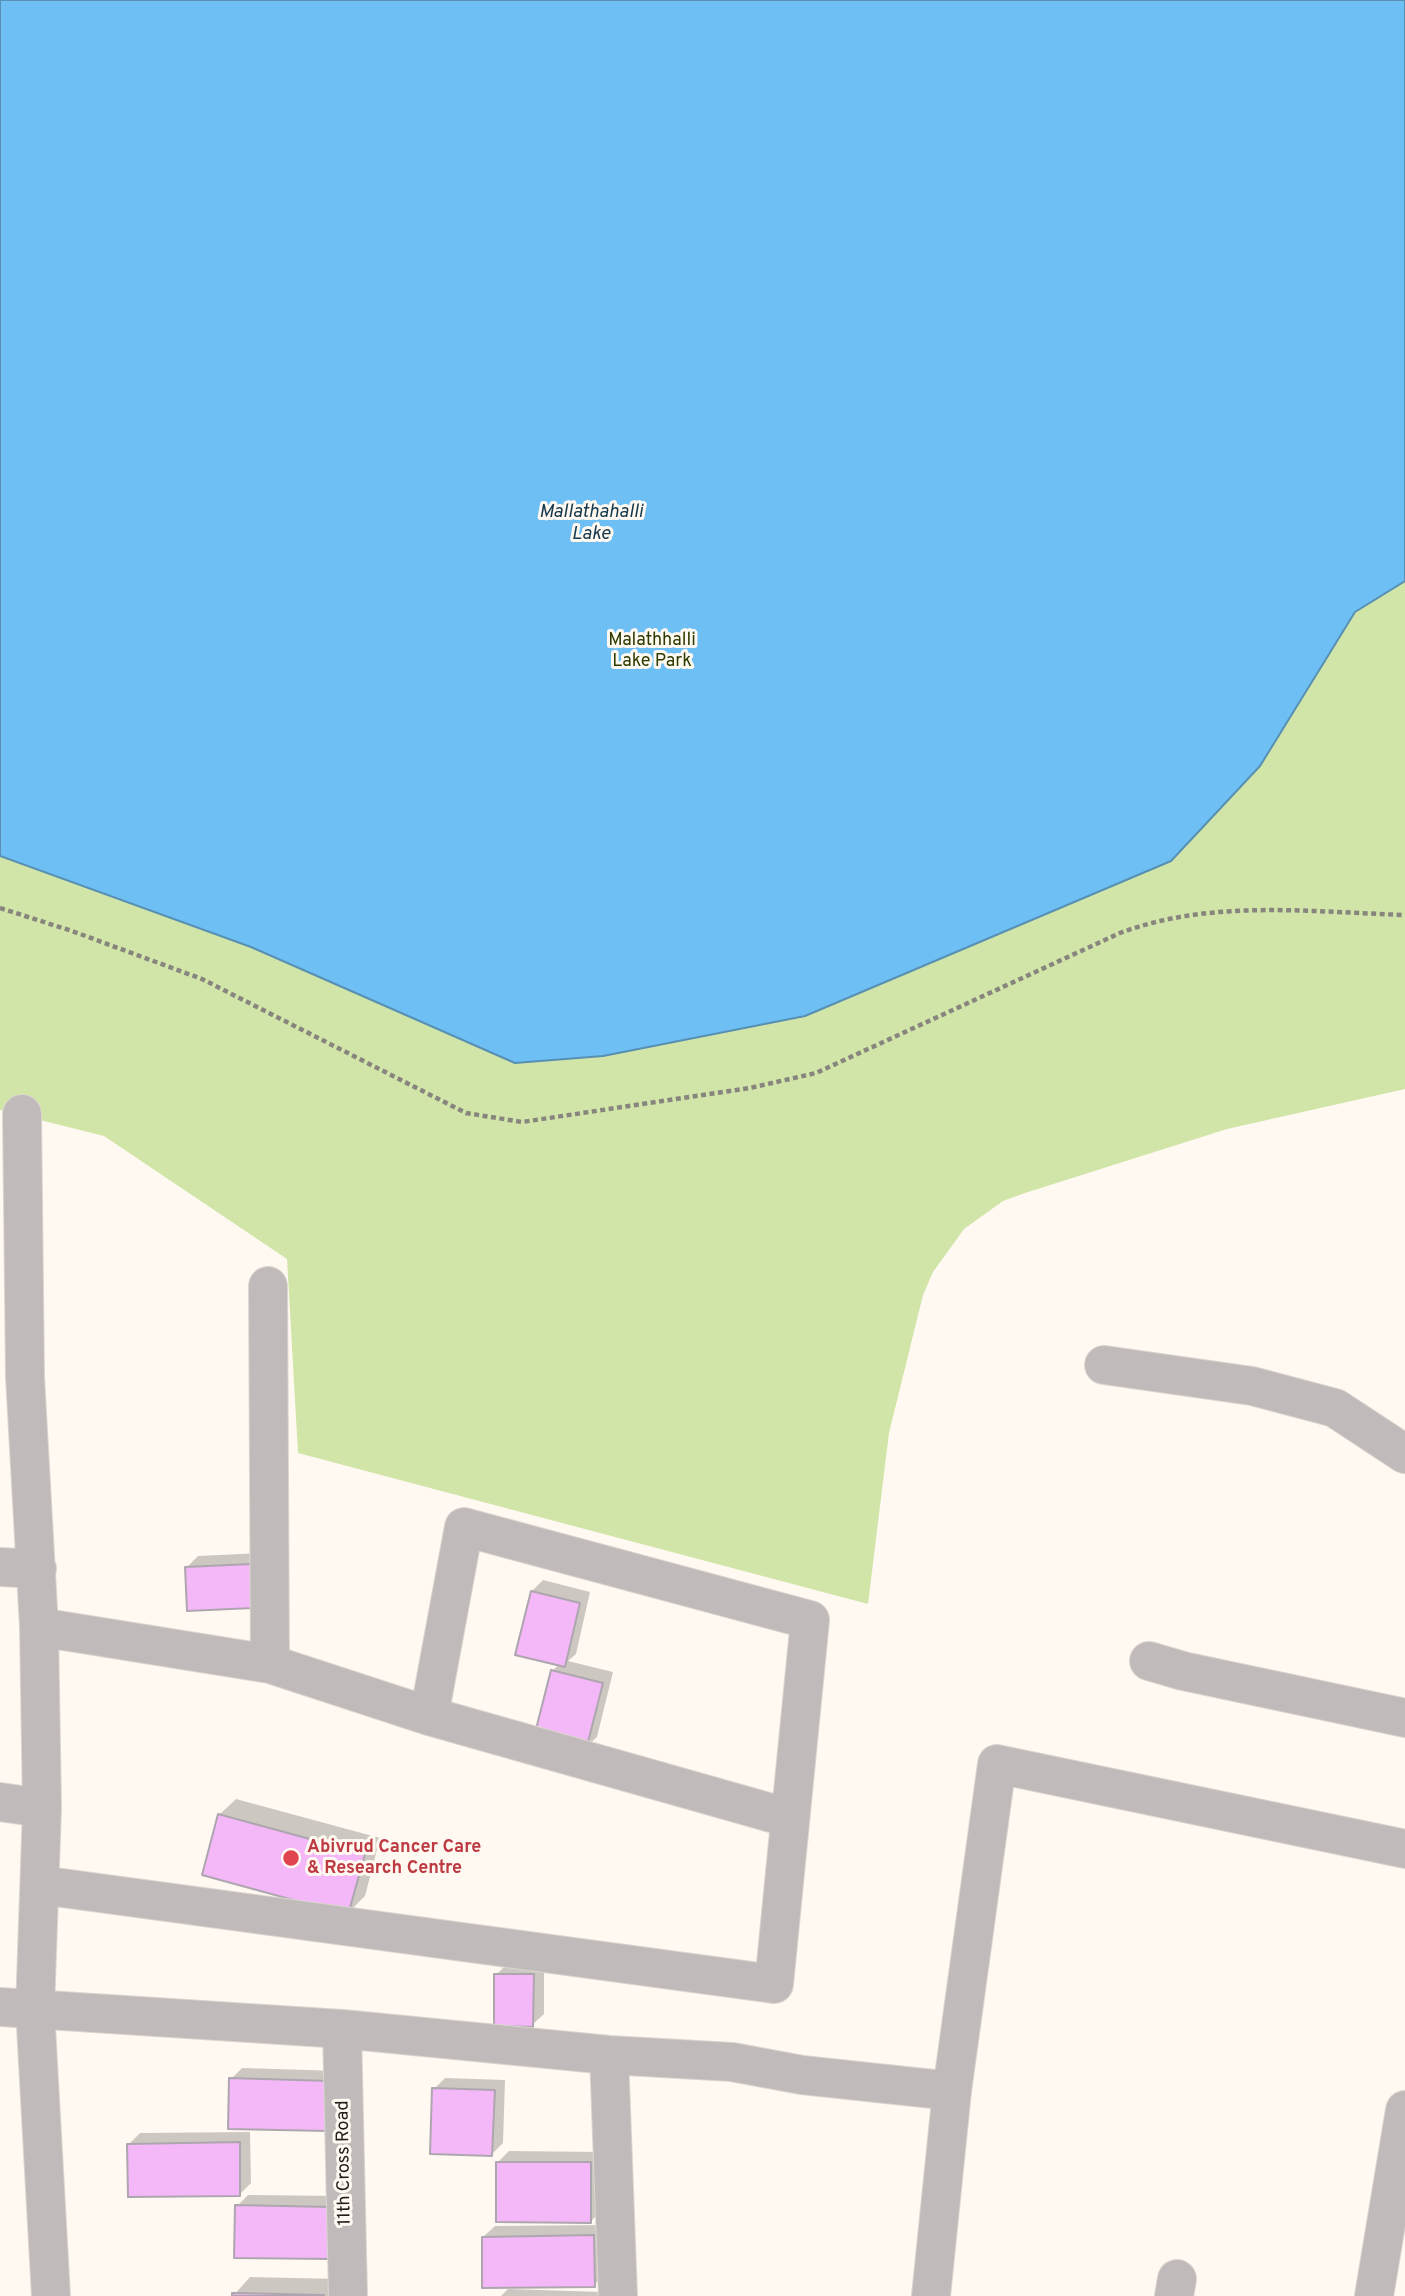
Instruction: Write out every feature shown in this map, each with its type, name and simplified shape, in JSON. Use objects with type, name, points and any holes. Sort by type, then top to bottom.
[{"type":"street","points":[[22,1114],[11,1224],[13,1376],[19,1568],[40,1627],[42,1808],[40,1885],[18,2008],[51,2296]]},
{"type":"street","points":[[268,1286],[270,1664]]},
{"type":"street","points":[[1104,1365],[1252,1386],[1335,1408],[1405,1454]]},
{"type":"street","points":[[40,1885],[774,1984],[810,1619],[464,1527],[429,1716]]},
{"type":"street","points":[[40,1627],[270,1664],[429,1716],[789,1818]]},
{"type":"street","points":[[1149,1661],[1183,1671],[1405,1718]]},
{"type":"street","points":[[931,2296],[952,2091],[998,1764],[1405,1849]]},
{"type":"street","points":[[0,1802],[42,1808]]},
{"type":"street","points":[[18,2008],[342,2029],[609,2055],[732,2062],[802,2075],[952,2091]]},
{"type":"street","name":"11th Cross Road","points":[[342,2029],[348,2296]]},
{"type":"street","points":[[609,2055],[618,2296]]},
{"type":"street","points":[[1374,2296],[1405,2110]]},
{"type":"path","points":[[0,908],[72,931],[202,979],[457,1110],[496,1121],[522,1122],[750,1088],[816,1073],[1120,933],[1172,917],[1234,911],[1405,915]]},
{"type":"green space","name":"Mallathahalli Lake","points":[[0,0],[1405,0],[1405,1089],[1227,1129],[1025,1193],[1003,1201],[964,1229],[933,1272],[923,1295],[889,1433],[868,1604],[298,1453],[287,1259],[104,1136],[0,1110]]},
{"type":"water","name":"Mallathahalli Lake","points":[[0,0],[1405,0],[1405,581],[1355,612],[1260,766],[1171,861],[805,1016],[603,1056],[515,1063],[251,947],[0,856]]},
{"type":"building","points":[[251,1564],[253,1608],[187,1611],[185,1567]]},
{"type":"building","points":[[531,1591],[580,1603],[565,1667],[515,1655]]},
{"type":"building","points":[[551,1670],[603,1683],[586,1750],[534,1737]]},
{"type":"building","points":[[218,1814],[365,1854],[348,1915],[202,1875]]},
{"type":"building","points":[[494,1974],[534,1974],[533,2027],[494,2026]]},
{"type":"building","points":[[229,2078],[330,2081],[328,2131],[228,2129]]},
{"type":"building","points":[[432,2088],[495,2090],[492,2156],[430,2154]]},
{"type":"building","points":[[240,2142],[240,2196],[128,2197],[127,2144]]},
{"type":"building","points":[[496,2162],[591,2162],[591,2223],[496,2222]]},
{"type":"building","points":[[235,2205],[331,2207],[330,2259],[234,2258]]},
{"type":"building","points":[[594,2235],[595,2287],[482,2288],[482,2237]]},
{"type":"building","points":[[232,2293],[324,2295],[324,2296],[232,2296]]},
{"type":"place","name":"Abivrud Cancer Care & Research Centre","points":[[291,1858]]},
{"type":"park label","name":"Malathhalli Lake Park","points":[[652,651]]}]
